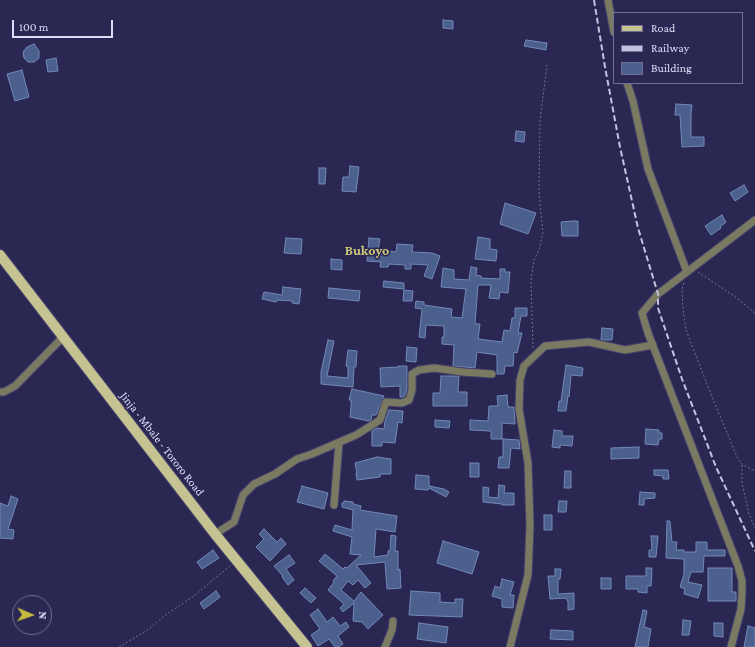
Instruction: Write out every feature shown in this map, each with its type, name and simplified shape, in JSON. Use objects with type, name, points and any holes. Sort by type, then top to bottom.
[{"type":"main road","name":"Jinja - Mbale - Tororo Road","points":[[0,255],[215,534],[307,647]]},
{"type":"street","points":[[608,0],[613,27]]},
{"type":"street","points":[[627,84],[634,101],[648,169],[690,270]]},
{"type":"street","points":[[731,647],[741,609],[742,581],[738,566],[642,313],[658,294],[755,220]]},
{"type":"street","points":[[0,392],[4,392],[15,386],[63,337]]},
{"type":"street","points":[[510,647],[528,575],[530,526],[528,463],[519,409],[520,380],[524,366],[544,346],[589,342],[625,350],[653,345]]},
{"type":"street","points":[[215,534],[234,522],[243,495],[254,484],[276,474],[297,460],[356,435],[380,420],[386,402],[402,403],[409,400],[412,390],[412,374],[419,370],[434,368],[492,374]]},
{"type":"street","points":[[334,505],[339,443]]},
{"type":"street","points":[[385,647],[392,630],[393,621]]},
{"type":"path","points":[[533,357],[531,280],[534,260],[539,250],[543,233],[540,192],[540,120],[546,65]]},
{"type":"path","points":[[755,313],[734,296],[690,270],[682,288],[686,330],[712,398],[738,459],[742,464],[755,471]]},
{"type":"path","points":[[742,464],[742,482],[749,514],[755,528]]},
{"type":"path","points":[[119,647],[149,629],[164,616],[194,596],[237,561]]},
{"type":"building","points":[[443,20],[453,21],[453,29],[443,28]]},
{"type":"building","points":[[526,40],[547,43],[546,50],[524,46]]},
{"type":"building","points":[[34,44],[39,51],[39,58],[34,62],[28,62],[24,58],[23,52],[27,47]]},
{"type":"building","points":[[56,58],[58,71],[48,72],[46,60]]},
{"type":"building","points":[[22,70],[29,97],[15,101],[7,74]]},
{"type":"building","points":[[676,104],[692,105],[691,137],[704,137],[704,146],[682,147],[680,115],[675,115]]},
{"type":"building","points":[[516,131],[525,132],[524,142],[515,141]]},
{"type":"building","points":[[350,166],[359,167],[356,192],[342,191],[343,177],[349,177]]},
{"type":"building","points":[[319,168],[326,168],[325,184],[319,184]]},
{"type":"building","points":[[744,185],[748,192],[735,201],[730,193]]},
{"type":"building","points":[[505,203],[536,213],[528,234],[500,224]]},
{"type":"building","points":[[722,215],[726,222],[720,227],[721,228],[711,235],[705,226]]},
{"type":"building","points":[[578,221],[578,236],[562,236],[561,222]]},
{"type":"building","points":[[478,237],[490,239],[490,249],[497,250],[496,261],[475,259]]},
{"type":"building","points":[[286,238],[302,239],[301,254],[284,253]]},
{"type":"building","points":[[369,238],[380,239],[378,250],[396,252],[397,244],[413,245],[412,252],[432,253],[440,256],[432,279],[424,276],[428,265],[411,264],[411,269],[405,269],[405,265],[389,264],[388,267],[380,267],[381,262],[367,261]]},
{"type":"building","points":[[331,259],[342,260],[342,270],[331,269]]},
{"type":"building","points":[[471,267],[477,268],[476,275],[481,276],[481,278],[500,279],[500,269],[505,269],[505,272],[510,272],[508,293],[500,292],[499,299],[489,298],[491,285],[478,285],[475,324],[480,324],[478,339],[502,342],[504,330],[510,331],[512,318],[515,318],[515,308],[527,308],[527,316],[521,316],[518,333],[522,333],[517,353],[514,352],[513,366],[505,366],[504,374],[497,374],[497,355],[477,352],[475,368],[453,366],[454,345],[442,344],[442,337],[444,337],[444,326],[426,325],[425,338],[419,337],[422,309],[415,308],[416,301],[424,302],[424,305],[452,309],[451,317],[462,318],[466,289],[441,287],[443,268],[454,270],[454,279],[469,280]]},
{"type":"building","points":[[384,281],[404,283],[404,289],[383,287]]},
{"type":"building","points":[[283,287],[301,289],[299,304],[292,303],[293,301],[277,300],[276,302],[262,299],[264,292],[282,295]]},
{"type":"building","points":[[329,288],[360,291],[359,301],[328,298]]},
{"type":"building","points":[[404,290],[413,291],[412,301],[403,301]]},
{"type":"building","points":[[602,328],[613,329],[612,340],[601,340]]},
{"type":"building","points":[[328,340],[334,341],[327,376],[348,378],[348,367],[346,366],[348,350],[357,351],[356,367],[354,367],[353,387],[321,384],[321,372]]},
{"type":"building","points":[[407,347],[417,348],[416,362],[406,361]]},
{"type":"building","points":[[566,365],[583,368],[582,376],[571,375],[566,411],[558,411],[559,401],[561,401]]},
{"type":"building","points":[[407,366],[407,390],[404,397],[400,397],[400,386],[381,387],[380,368]]},
{"type":"building","points":[[441,376],[459,376],[458,392],[467,392],[467,406],[433,406],[433,393],[440,393]]},
{"type":"building","points":[[352,389],[384,396],[376,415],[372,415],[371,420],[368,421],[350,417],[351,400],[349,400]]},
{"type":"building","points":[[507,395],[508,407],[514,407],[515,424],[502,423],[502,439],[491,439],[491,431],[470,430],[470,420],[488,421],[489,406],[498,406],[497,396]]},
{"type":"building","points":[[389,410],[403,411],[402,423],[398,422],[395,443],[382,442],[382,446],[372,446],[372,431],[376,428],[384,429]]},
{"type":"building","points":[[435,420],[450,421],[449,428],[435,427]]},
{"type":"building","points":[[646,429],[659,430],[659,433],[662,433],[662,439],[659,439],[658,445],[645,444]]},
{"type":"building","points":[[554,430],[562,431],[562,436],[573,436],[572,446],[560,445],[560,448],[552,447]]},
{"type":"building","points":[[503,439],[519,440],[520,449],[511,448],[509,468],[498,468],[499,457],[503,457]]},
{"type":"building","points":[[639,447],[639,458],[611,459],[611,448]]},
{"type":"building","points":[[377,457],[391,459],[391,474],[380,474],[380,477],[357,480],[355,463]]},
{"type":"building","points":[[470,463],[479,463],[479,477],[470,477]]},
{"type":"building","points":[[654,470],[668,470],[669,479],[663,479],[663,476],[654,475]]},
{"type":"building","points":[[565,471],[571,471],[571,488],[564,488]]},
{"type":"building","points":[[416,475],[429,476],[429,486],[444,489],[449,492],[446,497],[429,488],[428,490],[415,489]]},
{"type":"building","points":[[499,485],[505,486],[504,493],[514,493],[514,505],[483,502],[483,487],[489,488],[488,497],[498,498]]},
{"type":"building","points":[[302,486],[328,493],[324,509],[297,502]]},
{"type":"building","points":[[640,492],[655,493],[655,498],[644,499],[644,505],[639,505]]},
{"type":"building","points":[[11,496],[18,499],[8,529],[14,530],[13,539],[0,538],[0,503],[8,506]]},
{"type":"building","points":[[344,501],[353,502],[353,504],[361,506],[360,510],[397,516],[395,532],[376,529],[374,557],[388,555],[388,551],[390,551],[391,535],[396,536],[395,551],[398,551],[398,570],[400,569],[401,588],[387,589],[385,562],[356,565],[371,583],[365,588],[358,580],[353,585],[348,581],[341,590],[354,601],[361,592],[383,615],[368,629],[362,622],[353,621],[354,603],[343,612],[340,608],[344,604],[328,590],[337,576],[319,561],[325,554],[343,569],[345,567],[347,568],[361,555],[350,554],[352,537],[333,531],[335,525],[352,530],[353,510],[342,507],[342,503],[344,503]]},
{"type":"building","points":[[559,501],[567,501],[566,512],[558,512]]},
{"type":"building","points":[[544,515],[552,515],[552,530],[544,530]]},
{"type":"building","points":[[667,521],[670,521],[672,542],[677,542],[676,550],[696,552],[696,542],[707,542],[707,550],[725,550],[725,556],[704,556],[703,572],[691,572],[688,582],[702,585],[698,598],[684,594],[685,589],[680,587],[684,574],[684,559],[666,558]]},
{"type":"building","points":[[264,529],[277,542],[281,538],[286,544],[270,561],[256,547],[264,539],[259,534]]},
{"type":"building","points":[[651,536],[658,536],[656,557],[649,557],[649,550],[652,550]]},
{"type":"building","points":[[443,541],[479,552],[472,574],[437,563]]},
{"type":"building","points":[[213,550],[219,558],[202,569],[197,562]]},
{"type":"building","points":[[289,555],[295,563],[286,569],[294,580],[288,585],[282,577],[283,576],[274,566]]},
{"type":"building","points":[[646,568],[652,568],[651,586],[647,586],[647,593],[638,592],[638,589],[626,589],[626,576],[646,576]]},
{"type":"building","points":[[708,568],[732,568],[732,592],[736,592],[736,601],[708,601]]},
{"type":"building","points":[[555,569],[561,569],[560,579],[558,579],[558,594],[574,593],[574,609],[568,610],[568,602],[566,598],[550,599],[548,576],[555,576]]},
{"type":"building","points":[[601,578],[611,578],[611,589],[601,589]]},
{"type":"building","points":[[502,579],[514,582],[510,595],[514,595],[513,608],[502,607],[502,599],[492,596],[495,586],[500,588]]},
{"type":"building","points":[[305,588],[316,598],[311,603],[300,593]]},
{"type":"building","points":[[216,591],[220,597],[204,609],[200,603]]},
{"type":"building","points":[[411,591],[440,593],[440,602],[455,603],[455,599],[463,599],[462,617],[409,615]]},
{"type":"building","points":[[318,609],[327,622],[333,617],[340,626],[346,622],[349,627],[338,636],[343,644],[335,647],[329,639],[318,646],[311,635],[320,629],[310,615]]},
{"type":"building","points":[[643,610],[647,611],[644,627],[651,629],[648,647],[635,647]]},
{"type":"building","points":[[683,620],[691,621],[689,635],[682,635]]},
{"type":"building","points":[[419,623],[448,627],[446,643],[417,639]]},
{"type":"building","points":[[714,623],[723,623],[723,637],[714,636]]},
{"type":"building","points":[[748,626],[755,628],[755,647],[744,647]]},
{"type":"building","points":[[551,630],[573,631],[573,640],[550,639]]},
{"type":"railway","points":[[594,0],[620,147],[638,228],[658,294],[658,308],[682,379],[716,467],[755,551]]},
{"type":"district","name":"Bukoyo","points":[[367,251]]}]
